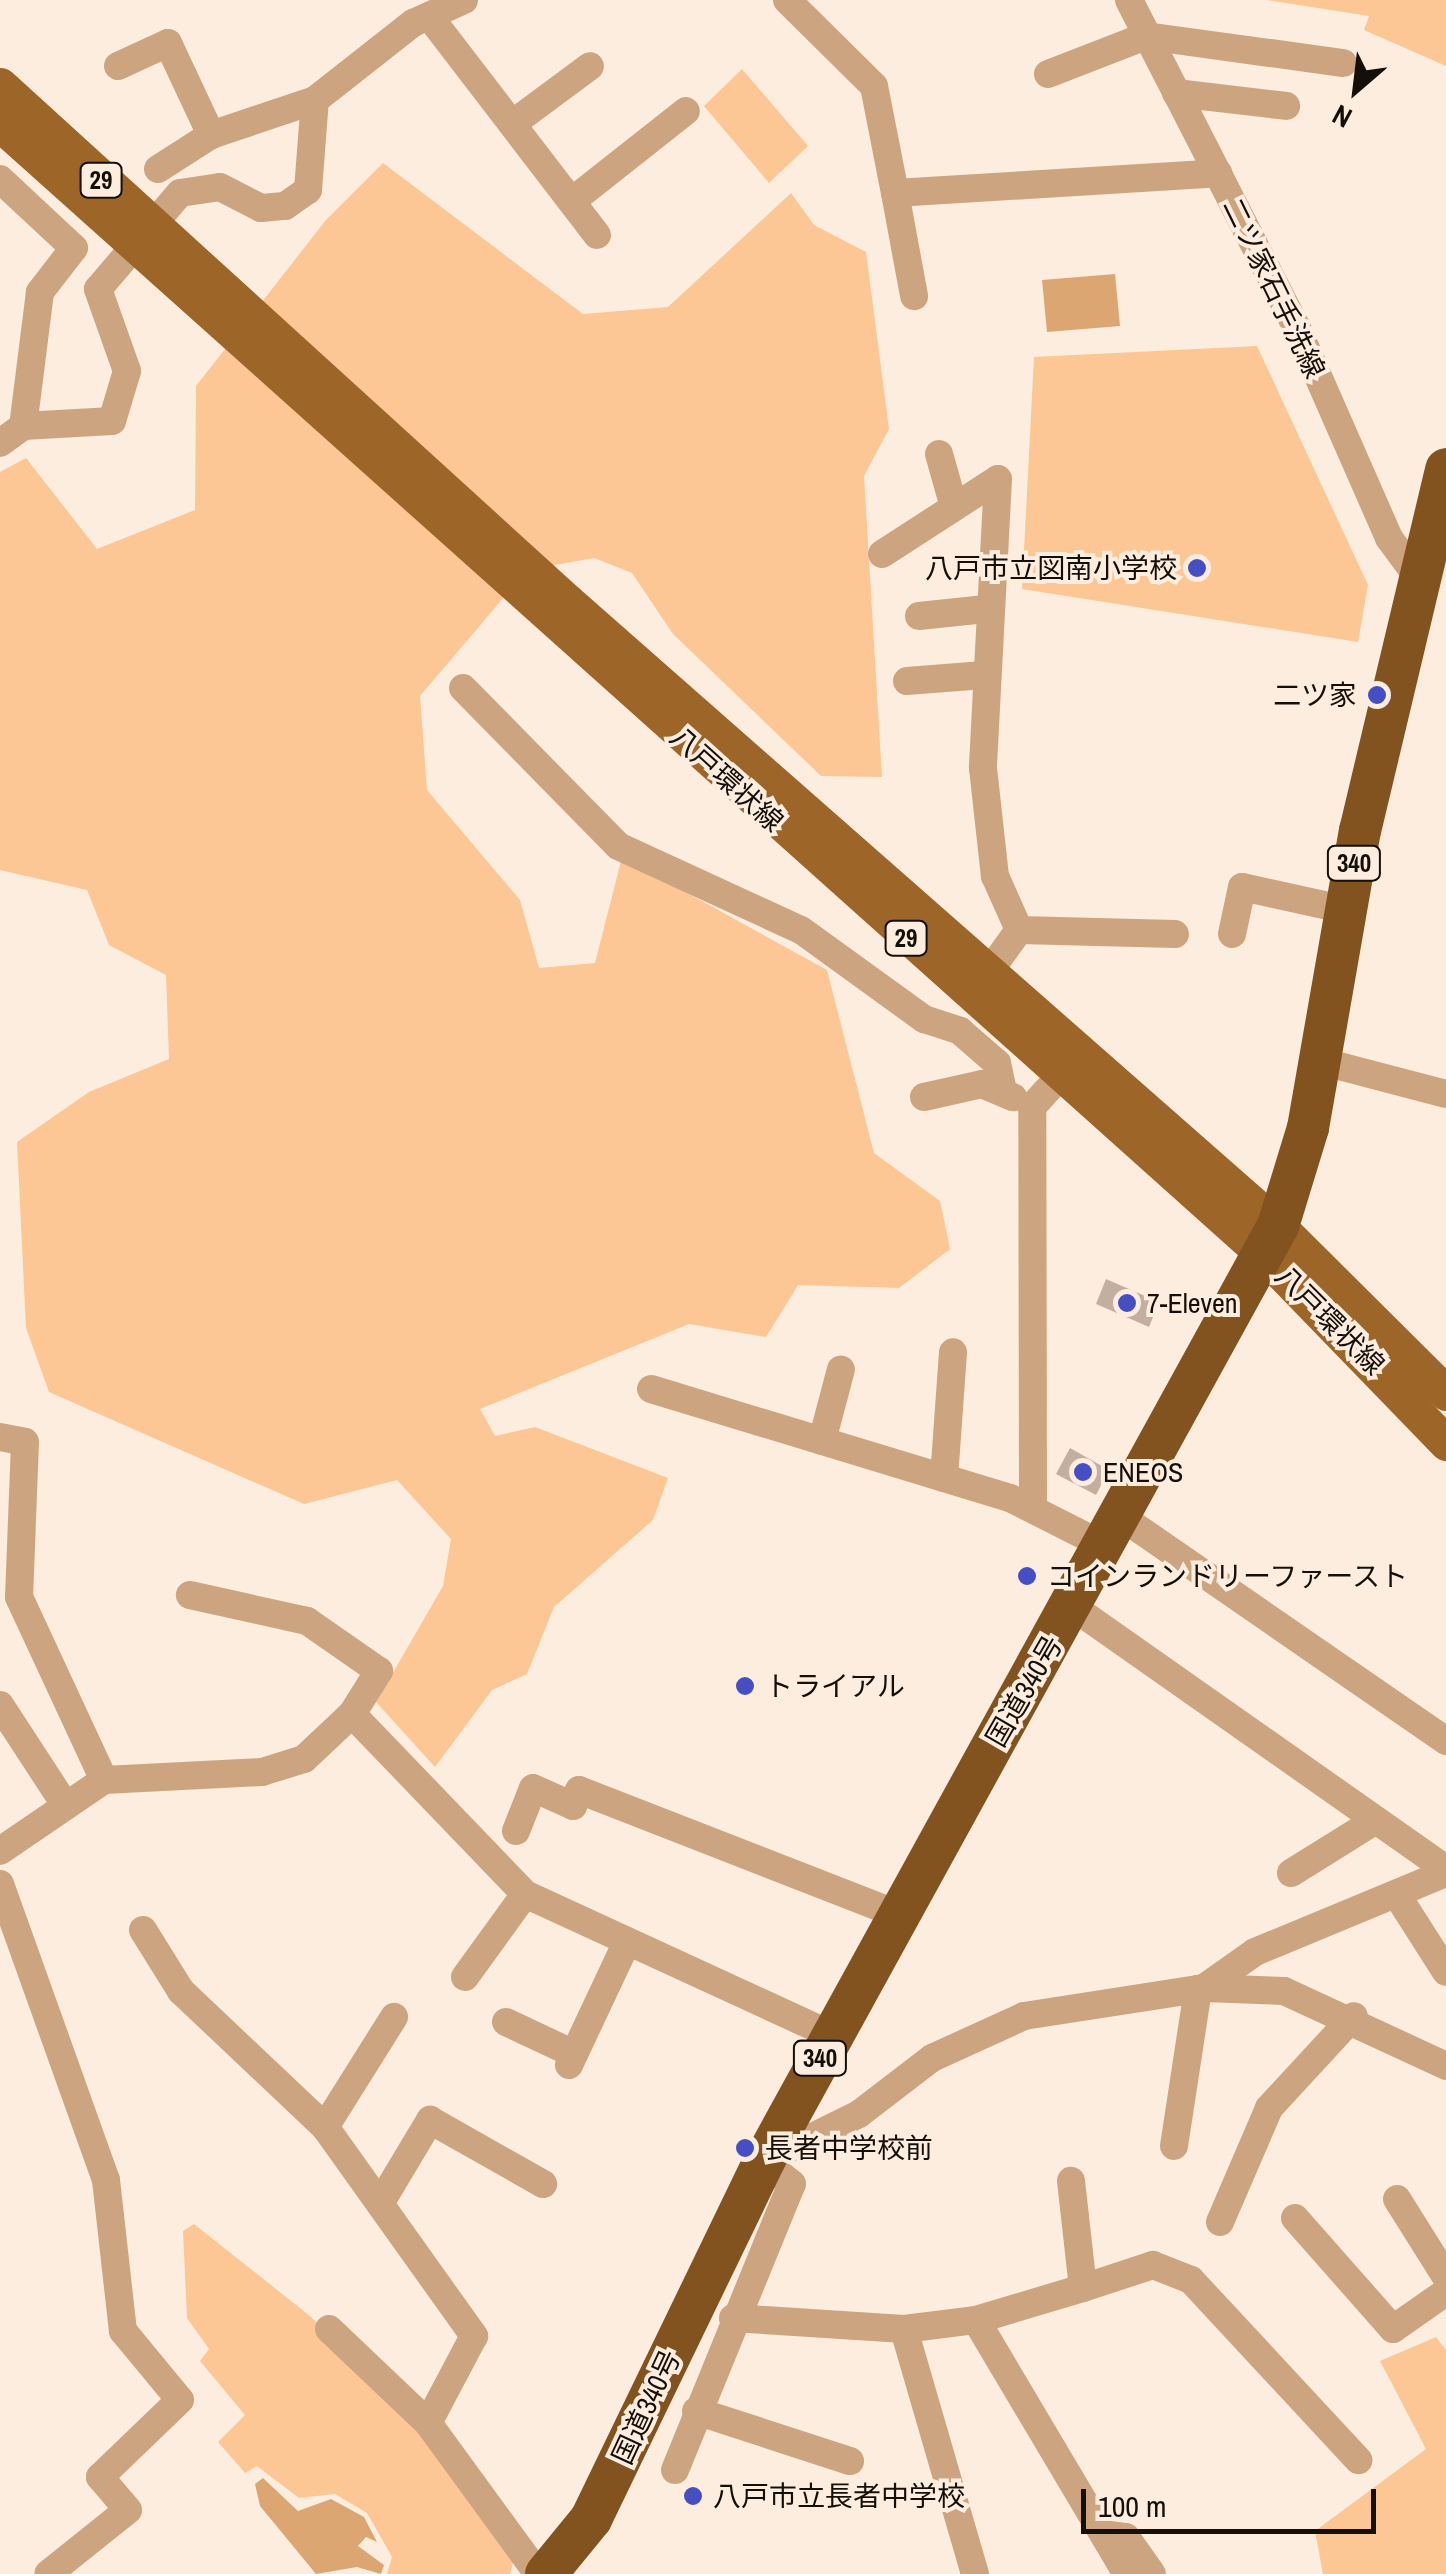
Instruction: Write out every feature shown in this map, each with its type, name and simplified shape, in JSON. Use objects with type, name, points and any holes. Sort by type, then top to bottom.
[{"type":"highway","name":"国道340号","points":[[546,2574],[590,2519],[630,2447],[764,2161],[897,1914],[1115,1532],[1271,1241],[1320,1061],[1347,910],[1417,576],[1446,469]]},
{"type":"main road","name":"八戸環状線","points":[[0,85],[140,236]]},
{"type":"main road","name":"八戸環状線","points":[[0,124],[140,236],[558,611],[1446,1392]]},
{"type":"main road","name":"八戸環状線","points":[[981,983],[1060,1076],[1271,1241],[1446,1442]]},
{"type":"street","points":[[158,169],[211,135],[315,100],[416,13],[464,0]]},
{"type":"street","points":[[787,0],[874,86],[914,296]]},
{"type":"street","name":"二ツ家石手洗線","points":[[1129,0],[1218,174],[1389,538],[1417,576]]},
{"type":"street","points":[[416,13],[512,124],[598,234]]},
{"type":"street","points":[[1048,74],[1146,36],[1344,63]]},
{"type":"street","points":[[118,66],[168,43],[211,135]]},
{"type":"street","points":[[512,124],[590,66]]},
{"type":"street","points":[[1176,93],[1286,106]]},
{"type":"street","points":[[0,444],[23,426],[95,428],[122,406],[127,372],[98,290],[140,236],[199,185],[261,208],[286,206],[308,190],[315,100]]},
{"type":"street","points":[[572,201],[686,112]]},
{"type":"street","points":[[895,193],[1218,174]]},
{"type":"street","points":[[4,189],[74,248],[40,292],[23,426]]},
{"type":"street","points":[[939,454],[954,507]]},
{"type":"street","points":[[882,554],[998,478],[984,675],[995,876],[1020,930]]},
{"type":"street","points":[[918,616],[986,609]]},
{"type":"street","points":[[907,681],[984,675]]},
{"type":"street","points":[[463,688],[618,846],[801,930],[924,1019],[960,1031],[997,1063],[1003,1092]]},
{"type":"street","points":[[1232,934],[1242,887],[1347,910]]},
{"type":"street","points":[[981,983],[1020,930]]},
{"type":"street","points":[[1020,930],[1174,934]]},
{"type":"street","points":[[1320,1061],[1446,1094]]},
{"type":"street","points":[[1032,1507],[1032,1106],[1060,1076]]},
{"type":"street","points":[[924,1097],[982,1084],[1032,1106]]},
{"type":"street","points":[[944,1478],[953,1352]]},
{"type":"street","points":[[822,1441],[841,1369]]},
{"type":"street","points":[[651,1389],[1115,1532],[1444,1735]]},
{"type":"street","points":[[0,1437],[25,1442],[19,1597],[104,1780]]},
{"type":"street","points":[[0,1850],[62,1800],[104,1780],[262,1772],[304,1759],[352,1714],[379,1671],[307,1621],[190,1595]]},
{"type":"street","points":[[1073,1607],[1446,1871],[1398,1895],[1254,1952],[1201,1989],[1174,2146]]},
{"type":"street","points":[[0,1705],[62,1800]]},
{"type":"street","points":[[352,1714],[525,1894],[626,1944],[832,2035]]},
{"type":"street","points":[[516,1830],[533,1788],[573,1806],[579,1790],[897,1914]]},
{"type":"street","points":[[1291,1873],[1376,1820]]},
{"type":"street","points":[[0,1884],[106,2180],[122,2331],[180,2400],[100,2476],[128,2510],[48,2574]]},
{"type":"street","points":[[465,1978],[525,1894]]},
{"type":"street","points":[[1398,1895],[1446,1972]]},
{"type":"street","points":[[144,1930],[181,1991],[325,2128],[474,2336],[428,2422]]},
{"type":"street","points":[[506,2022],[572,2059],[626,1944]]},
{"type":"street","points":[[675,2470],[733,2318],[792,2184],[764,2161],[859,2114],[932,2058],[1024,2016],[1201,1989],[1284,1991],[1354,2016],[1446,2066]]},
{"type":"street","points":[[1220,2222],[1269,2108],[1354,2016]]},
{"type":"street","points":[[325,2128],[394,2017]]},
{"type":"street","points":[[381,2202],[430,2120],[542,2184]]},
{"type":"street","points":[[1071,2182],[1083,2288]]},
{"type":"street","points":[[1396,2200],[1446,2276]]},
{"type":"street","points":[[1295,2218],[1394,2329],[1446,2292]]},
{"type":"street","points":[[733,2318],[904,2329],[976,2320],[1153,2265],[1191,2280],[1358,2460]]},
{"type":"street","points":[[976,2320],[1127,2574]]},
{"type":"street","points":[[329,2329],[428,2422],[538,2574]]},
{"type":"street","points":[[904,2329],[974,2574]]},
{"type":"street","points":[[696,2412],[850,2461]]},
{"type":"street","points":[[1105,2534],[1126,2537],[1152,2574]]},
{"type":"shaded area","points":[[1267,0],[1446,0],[1446,66],[1364,30],[1369,16]]},
{"type":"shaded area","points":[[742,69],[808,146],[769,183],[704,106]]},
{"type":"shaded area","points":[[383,163],[583,314],[668,307],[791,193],[814,225],[866,252],[889,429],[864,476],[882,777],[821,776],[673,634],[632,573],[594,558],[527,570],[420,696],[427,790],[520,900],[539,968],[595,963],[622,857],[827,970],[874,1153],[940,1201],[950,1249],[899,1288],[798,1285],[766,1337],[689,1324],[480,1409],[495,1436],[535,1427],[668,1478],[653,1520],[554,1607],[527,1674],[492,1690],[435,1767],[376,1702],[443,1586],[451,1539],[397,1480],[304,1504],[49,1392],[26,1328],[17,1142],[89,1092],[169,1059],[166,975],[109,945],[87,890],[0,870],[0,472],[26,458],[97,549],[195,510],[196,386],[326,220]]},
{"type":"shaded area","points":[[1115,274],[1120,326],[1047,332],[1042,280]]},
{"type":"shaded area","points":[[1257,346],[1368,585],[1358,642],[1022,589],[1034,357]]},
{"type":"shaded area","points":[[194,2224],[310,2316],[436,2439],[515,2555],[510,2574],[387,2574],[392,2557],[367,2513],[335,2494],[299,2498],[257,2466],[245,2473],[218,2442],[245,2415],[200,2361],[209,2349],[187,2318],[183,2231]]},
{"type":"shaded area","points":[[1436,2337],[1446,2350],[1446,2574],[1323,2574],[1315,2531],[1426,2449],[1380,2361]]},
{"type":"shaded area","points":[[263,2478],[298,2511],[331,2499],[364,2517],[377,2542],[366,2537],[358,2546],[384,2565],[381,2574],[357,2567],[316,2574],[260,2506],[255,2484]]},
{"type":"building","name":"7-Eleven","points":[[1106,1279],[1159,1302],[1149,1327],[1096,1304]]},
{"type":"building","name":"ENEOS","points":[[1070,1448],[1109,1470],[1096,1495],[1056,1474]]},
{"type":"place","name":"八戸市立図南小学校","points":[[1197,568]]},
{"type":"place","name":"二ツ家","points":[[1377,695]]},
{"type":"place","name":"7-Eleven","points":[[1127,1303]]},
{"type":"place","name":"ENEOS","points":[[1083,1472]]},
{"type":"place","name":"コインランドリーファースト","points":[[1027,1576]]},
{"type":"place","name":"トライアル","points":[[745,1686]]},
{"type":"place","name":"長者中学校前","points":[[745,2148]]},
{"type":"place","name":"八戸市立長者中学校","points":[[693,2496]]}]
